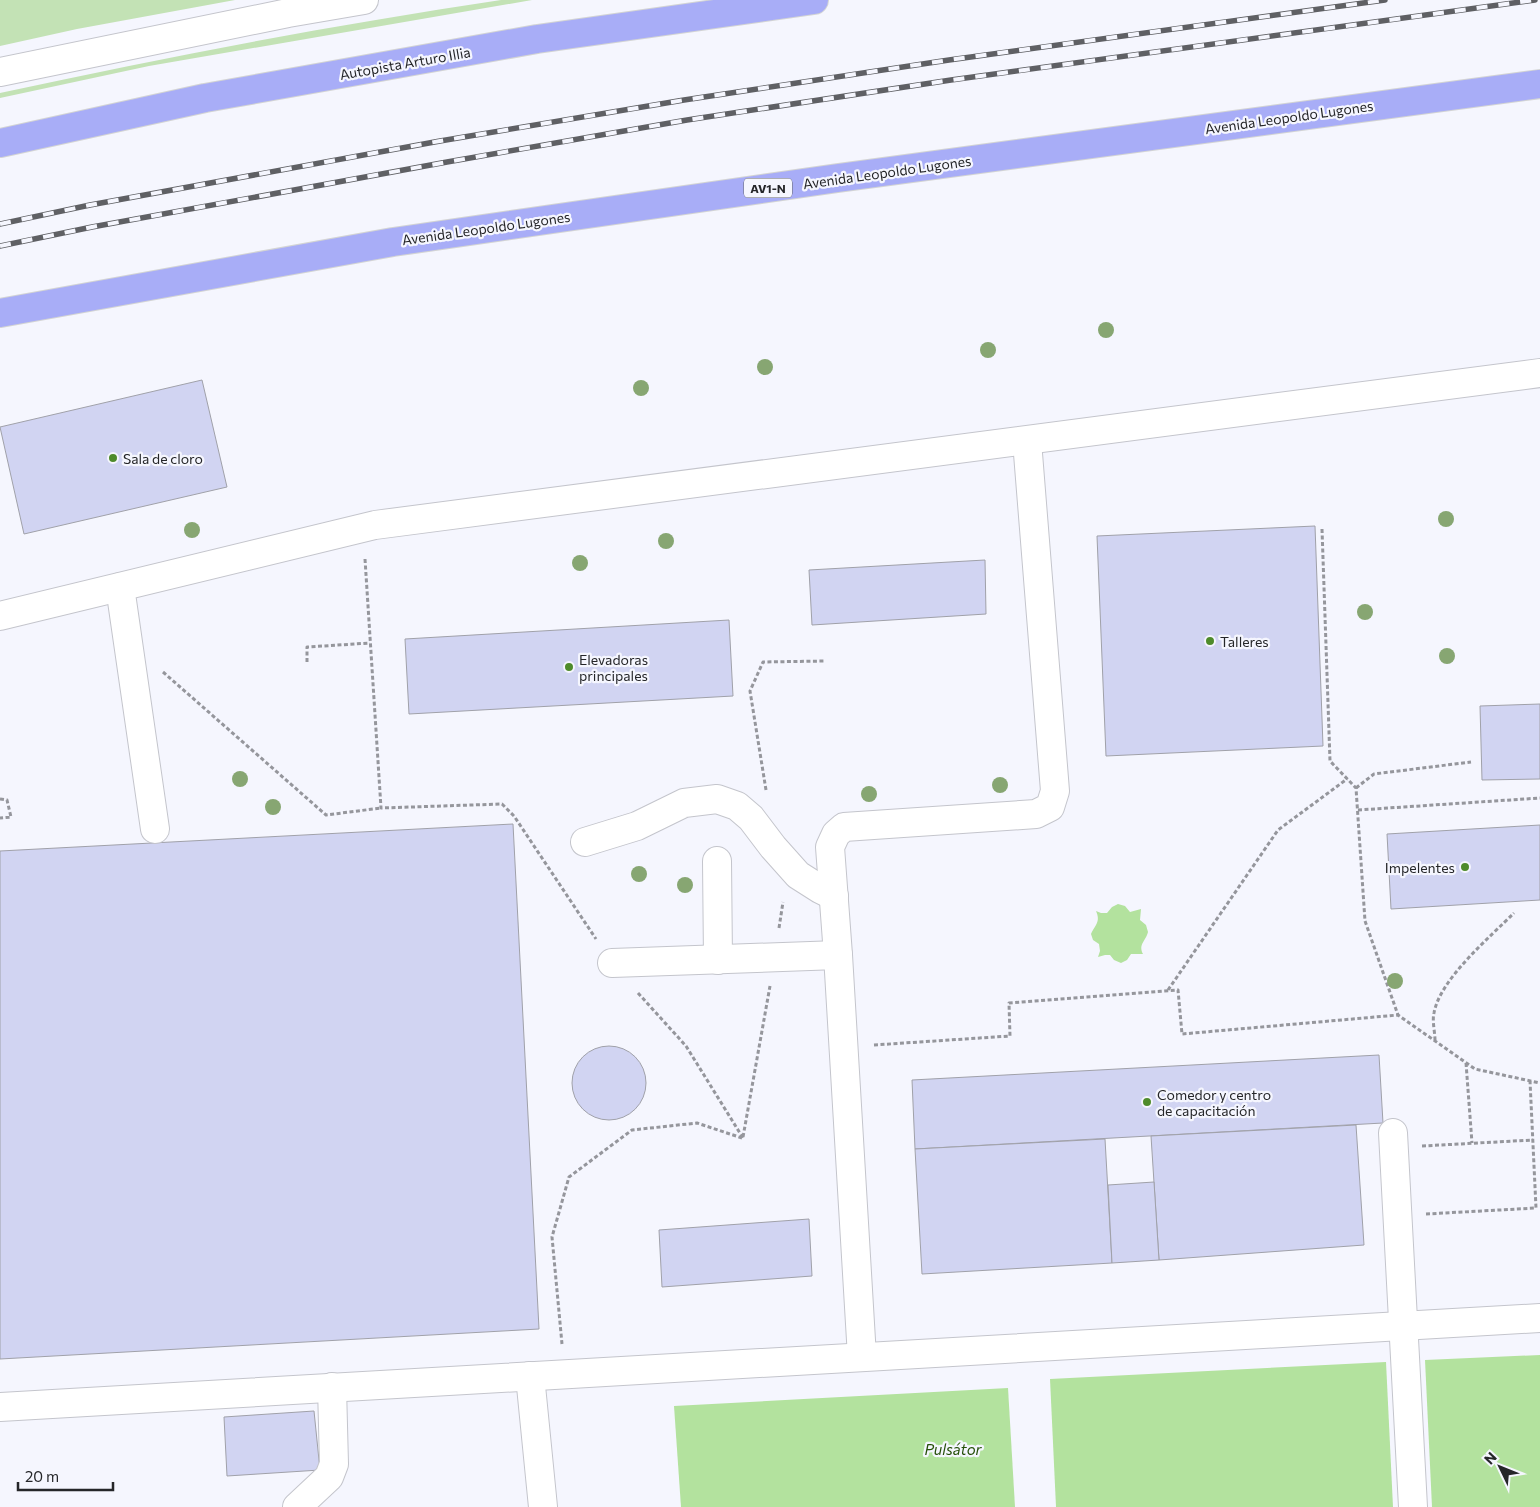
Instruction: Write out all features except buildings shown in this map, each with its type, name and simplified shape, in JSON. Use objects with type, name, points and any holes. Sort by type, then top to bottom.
[{"type":"highway","name":"Autopista Arturo Illia","points":[[0,144],[205,98],[537,39],[814,0]]},
{"type":"highway","name":"Avenida Leopoldo Lugones","points":[[0,313],[393,242],[848,177],[1540,84]]},
{"type":"lane","points":[[0,72],[288,13],[364,0]]},
{"type":"lane","points":[[0,616],[385,524],[1540,372]]},
{"type":"lane","points":[[862,1357],[830,847],[836,834],[844,827],[1036,814],[1050,806],[1055,791],[1027,441]]},
{"type":"lane","points":[[120,587],[155,829]]},
{"type":"lane","points":[[585,842],[637,826],[684,803],[717,799],[737,806],[751,818],[798,875],[834,896]]},
{"type":"lane","points":[[717,861],[718,960]]},
{"type":"lane","points":[[612,964],[838,955]]},
{"type":"lane","points":[[1394,1140],[1413,1507]]},
{"type":"lane","points":[[0,1407],[1540,1318]]},
{"type":"lane","points":[[530,1376],[543,1507]]},
{"type":"lane","points":[[297,1507],[329,1477],[334,1464],[332,1387]]},
{"type":"path","points":[[363,528],[381,808]]},
{"type":"path","points":[[1322,529],[1330,761],[1356,788],[1365,921],[1398,1015],[1476,1069],[1540,1083]]},
{"type":"path","points":[[128,641],[326,815],[381,808],[502,804],[514,816],[612,964],[686,1046],[743,1138],[697,1123],[632,1130],[569,1177],[552,1237],[564,1374]]},
{"type":"path","points":[[307,662],[307,647],[370,643]]},
{"type":"path","points":[[1356,788],[1374,774],[1471,762]]},
{"type":"path","points":[[1168,991],[1278,830],[1347,779]]},
{"type":"path","points":[[0,798],[7,800],[11,817],[0,818]]},
{"type":"path","points":[[1358,810],[1540,798]]},
{"type":"path","points":[[1435,1041],[1434,1014],[1441,992],[1476,951],[1514,913]]},
{"type":"path","points":[[843,1047],[1010,1036],[1009,1003],[1178,990],[1182,1034],[1398,1015]]},
{"type":"path","points":[[1466,1063],[1472,1143]]},
{"type":"path","points":[[1398,1215],[1536,1208],[1530,1081]]},
{"type":"path","points":[[1394,1140],[1472,1143],[1533,1140]]},
{"type":"shaded area","points":[[0,0],[235,0],[77,29],[0,46]]},
{"type":"shaded area","points":[[501,0],[532,0],[149,66],[0,98],[0,93],[187,54],[375,20]]},
{"type":"water","points":[[1118,904],[1125,906],[1130,912],[1141,909],[1140,920],[1146,925],[1148,932],[1141,948],[1143,954],[1131,954],[1127,960],[1121,963],[1114,960],[1110,955],[1098,957],[1100,951],[1099,944],[1093,940],[1091,934],[1098,921],[1096,911],[1107,913]]},
{"type":"water","points":[[1540,1355],[1540,1507],[1432,1507],[1425,1360]]},
{"type":"water","points":[[1386,1362],[1393,1507],[1056,1507],[1050,1379]]},
{"type":"water","name":"Pulsátor","points":[[1008,1388],[1015,1507],[681,1507],[674,1406]]},
{"type":"railway","points":[[0,224],[90,205],[440,141],[684,100],[949,60],[1385,0]]},
{"type":"railway","points":[[0,246],[92,227],[687,120],[951,80],[1535,0]]},
{"type":"place","name":"Sala de cloro","points":[[113,458]]},
{"type":"place","name":"Talleres","points":[[1210,641]]},
{"type":"place","name":"Elevadoras principales","points":[[569,667]]},
{"type":"place","name":"Impelentes","points":[[1465,867]]},
{"type":"place","name":"Comedor y centro de capacitación","points":[[1147,1102]]}]
